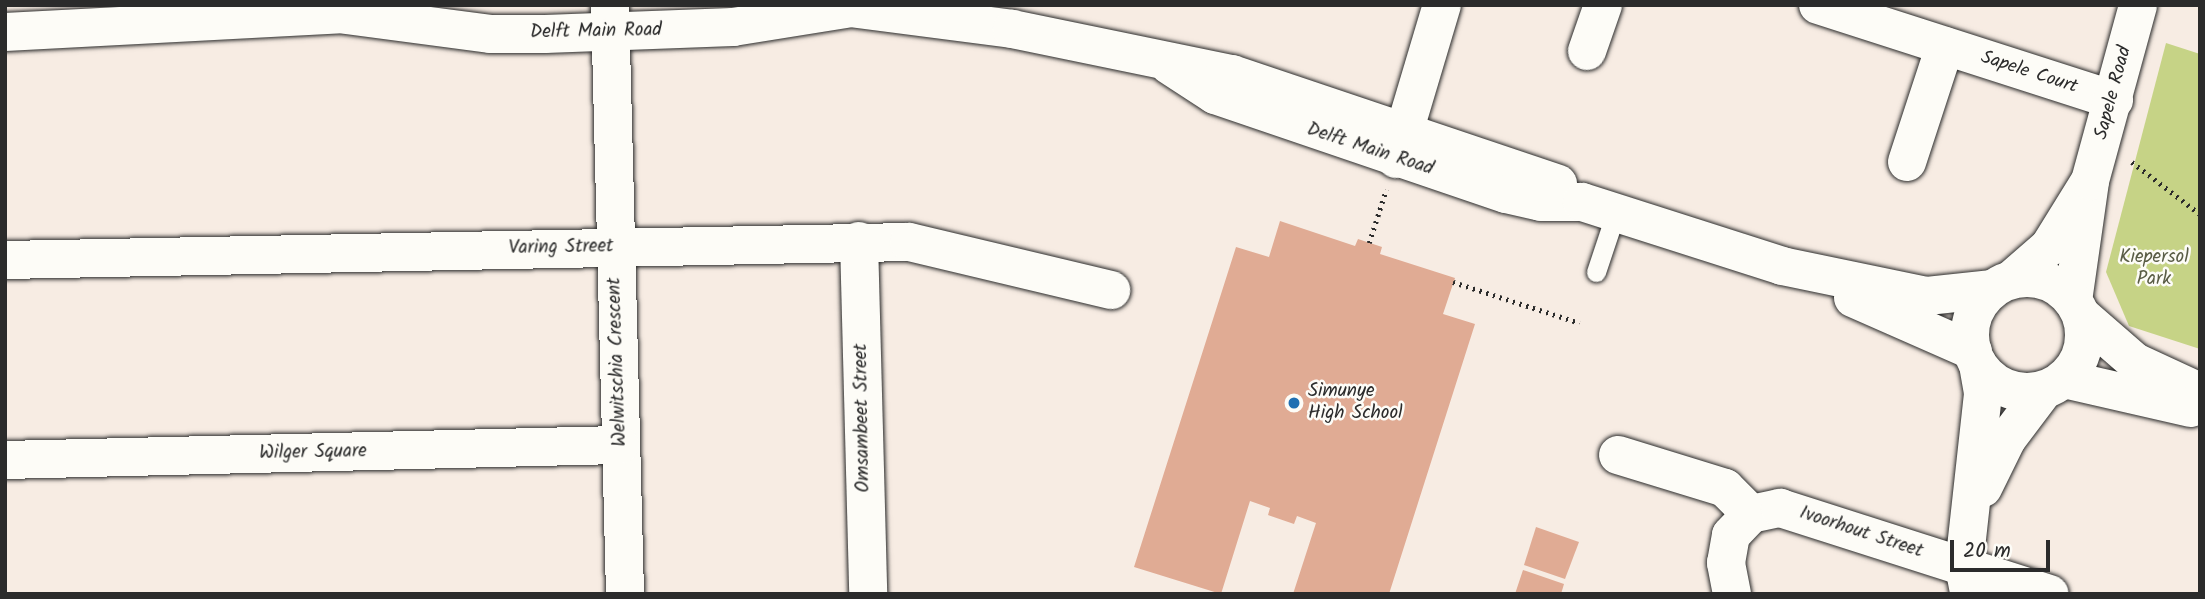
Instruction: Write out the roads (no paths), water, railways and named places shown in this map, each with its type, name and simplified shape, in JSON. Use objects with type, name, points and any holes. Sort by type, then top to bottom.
[{"type":"street","name":"Delft Main Road","points":[[5,32],[103,16],[346,15],[461,5]]},
{"type":"street","points":[[1400,145],[1443,5]]},
{"type":"street","points":[[1587,51],[1603,5]]},
{"type":"street","name":"Sapele Court","points":[[1818,5],[2114,100]]},
{"type":"street","name":"Sapele Road","points":[[2077,308],[2090,181],[2138,5]]},
{"type":"street","name":"Delft Main Road","points":[[346,15],[490,34],[628,19],[769,23],[837,7],[1012,29],[1169,65],[1215,95],[1400,145],[1518,197],[1599,207],[1782,265],[1927,296],[2002,284]]},
{"type":"street","name":"Welwitschia Crescent","points":[[625,594],[615,247],[628,19]]},
{"type":"street","points":[[1907,162],[1945,46]]},
{"type":"street","name":"Sapele Road","points":[[2002,284],[2049,247],[2090,181]]},
{"type":"street","name":"Varing Street","points":[[5,260],[859,241],[940,246],[1111,290]]},
{"type":"street","name":"Omsambeet Street","points":[[859,241],[868,594]]},
{"type":"street","name":"Delft Main Road","points":[[1782,265],[1975,358]]},
{"type":"street","points":[[1967,580],[1983,393],[1975,358],[1973,317],[2002,284],[2046,281],[2135,362],[2200,392]]},
{"type":"street","points":[[1973,505],[2007,439],[2082,350],[2077,308]]},
{"type":"street","points":[[1975,358],[1999,385],[2054,384],[2200,409]]},
{"type":"street","name":"Wilger Square","points":[[5,460],[621,446]]},
{"type":"street","points":[[1618,455],[1725,488],[1745,519],[1727,549],[1732,594]]},
{"type":"street","name":"Ivoorhout Street","points":[[1745,519],[1780,508],[1967,580],[2050,594]]},
{"type":"lane","points":[[1596,272],[1599,207]]},
{"type":"place","name":"Simunye High School","points":[[1294,403]]},
{"type":"park label","name":"Kiepersol Park","points":[[2154,269]]}]
